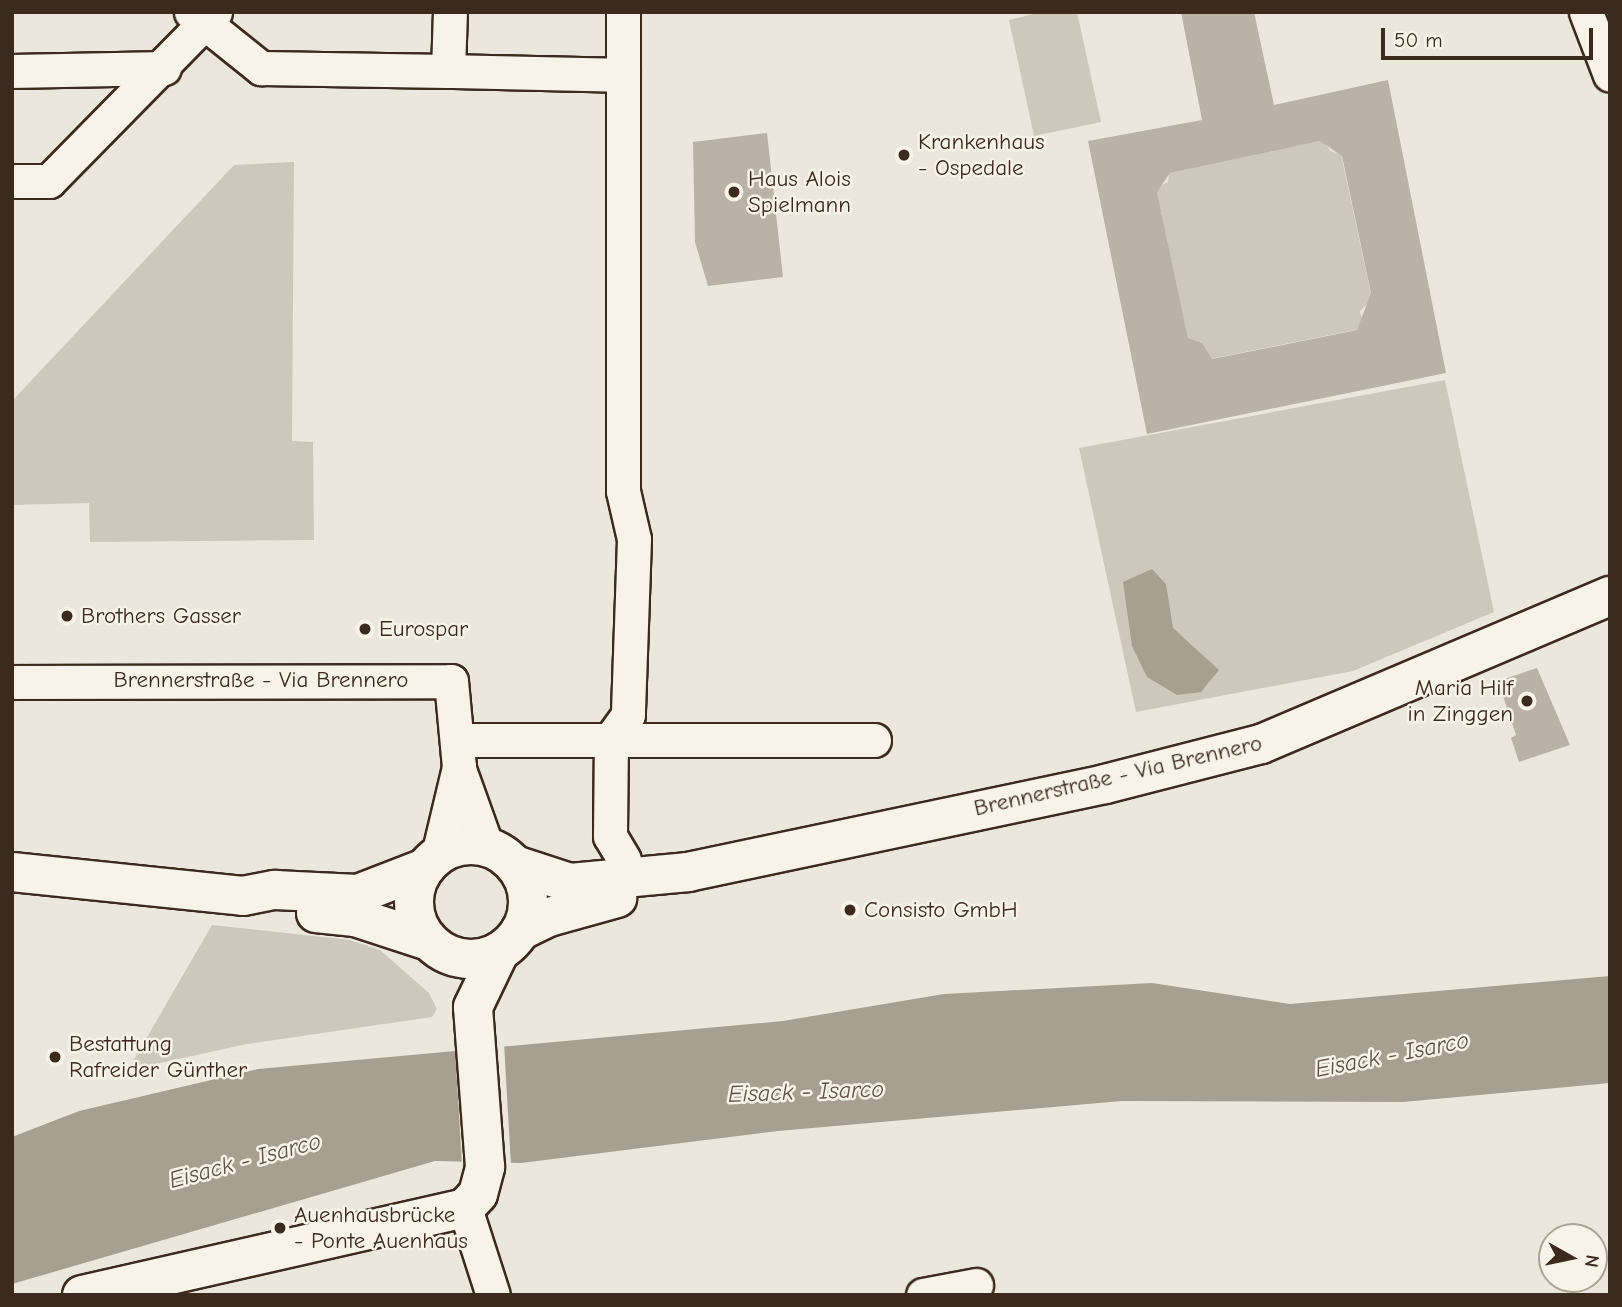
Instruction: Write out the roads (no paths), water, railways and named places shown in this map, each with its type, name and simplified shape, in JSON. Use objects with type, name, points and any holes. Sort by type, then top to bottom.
[{"type":"main road","name":"Brennerstraße - Via Brennero","points":[[12,872],[243,896],[275,890],[358,894],[431,861],[453,848],[501,856],[570,883],[688,872],[1105,785],[1261,744],[1610,596]]},
{"type":"main road","name":"Brennerstraße - Via Brennero","points":[[501,856],[528,904],[510,941]]},
{"type":"main road","name":"Brennerstraße - Via Brennero","points":[[431,861],[417,881],[415,913],[434,946]]},
{"type":"main road","name":"Brennerstraße - Via Brennero","points":[[243,896],[273,909],[355,917],[470,959],[688,872]]},
{"type":"main road","points":[[474,1020],[510,941]]},
{"type":"main road","points":[[102,1292],[464,1208],[478,1194],[485,1167],[474,1020],[452,984],[434,946]]},
{"type":"street","points":[[448,71],[450,12]]},
{"type":"street","points":[[623,12],[630,92],[623,491],[634,539],[628,715],[611,738],[610,836],[624,859]]},
{"type":"street","points":[[1586,12],[1610,75]]},
{"type":"street","points":[[12,181],[49,181],[164,68],[203,16],[261,68],[448,71],[630,92]]},
{"type":"street","points":[[12,71],[164,68]]},
{"type":"street","name":"Brennerstraße - Via Brennero","points":[[12,682],[451,681],[459,753],[501,856]]},
{"type":"street","points":[[459,753],[611,738],[874,740]]},
{"type":"street","name":"Brennerstraße - Via Brennero","points":[[431,861],[459,753]]},
{"type":"street","points":[[464,1208],[493,1295]]},
{"type":"street","points":[[923,1295],[976,1285]]},
{"type":"water","points":[[1152,569],[1166,584],[1173,628],[1219,670],[1201,692],[1177,695],[1147,677],[1132,646],[1123,582]]},
{"type":"water","name":"Eisack - Isarco","points":[[1610,976],[1610,1083],[1403,1102],[1122,1101],[778,1131],[521,1163],[435,1161],[12,1284],[12,1137],[79,1111],[258,1069],[783,1021],[944,994],[1152,983],[1290,1004]]},
{"type":"place","name":"Krankenhaus - Ospedale","points":[[904,155]]},
{"type":"place","name":"Haus Alois Spielmann","points":[[734,192]]},
{"type":"place","name":"Brothers Gasser","points":[[67,616]]},
{"type":"place","name":"Eurospar","points":[[365,629]]},
{"type":"place","name":"Maria Hilf in Zinggen","points":[[1527,701]]},
{"type":"place","name":"Consisto GmbH","points":[[850,910]]},
{"type":"place","name":"Bestattung Rafreider Günther","points":[[55,1057]]},
{"type":"place","name":"Auenhausbrücke - Ponte Auenhaus","points":[[280,1228]]}]
